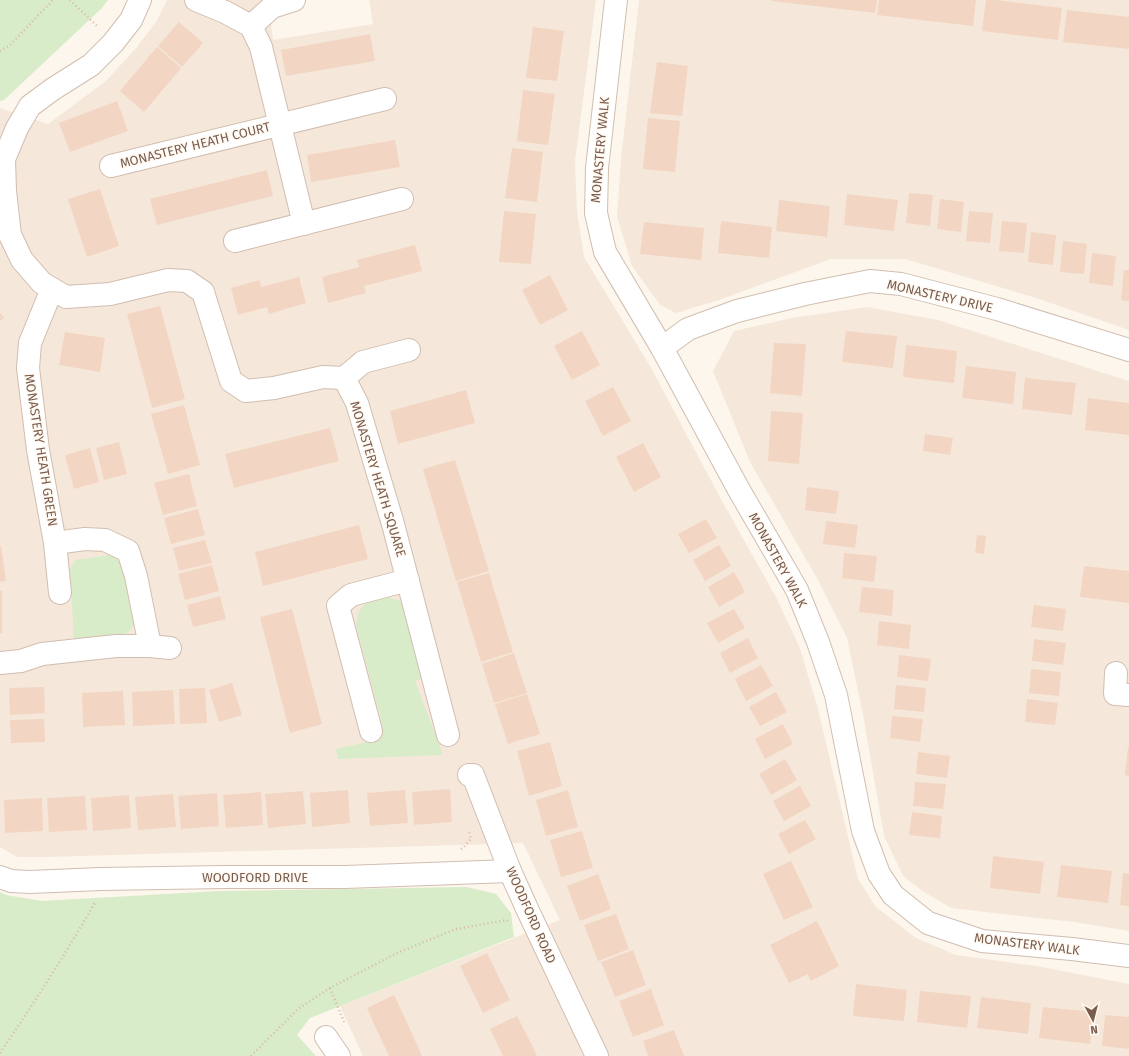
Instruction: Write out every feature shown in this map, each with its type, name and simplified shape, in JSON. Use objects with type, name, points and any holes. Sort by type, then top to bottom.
[{"type":"street","points":[[140,0],[132,20],[113,43],[91,64],[30,106],[17,128],[4,159],[5,191],[10,235],[22,260],[42,283],[66,297],[110,294],[168,280],[187,281],[203,292],[231,382],[246,391],[274,388],[323,377],[344,378],[363,362],[409,350]]},
{"type":"street","points":[[196,0],[225,12],[251,26],[272,7],[294,0]]},
{"type":"street","name":"MONASTERY WALK","points":[[616,0],[597,168],[596,213],[605,252],[662,348],[739,490],[797,590],[818,642],[836,695],[863,831],[879,874],[893,895],[928,923],[982,941],[1129,956]]},
{"type":"street","name":"MONASTERY HEATH COURT","points":[[251,26],[261,47],[304,224]]},
{"type":"street","name":"MONASTERY HEATH COURT","points":[[111,166],[385,99]]},
{"type":"street","points":[[235,241],[402,199]]},
{"type":"street","name":"MONASTERY DRIVE","points":[[662,348],[688,329],[737,311],[805,294],[870,281],[901,284],[997,309],[1129,350]]},
{"type":"street","name":"MONASTERY HEATH GREEN","points":[[52,289],[30,343],[28,368],[38,450],[55,543],[60,593]]},
{"type":"street","name":"MONASTERY HEATH SQUARE","points":[[344,378],[357,403],[393,524],[448,735]]},
{"type":"street","name":"MONASTERY HEATH GREEN","points":[[0,663],[21,661],[42,654],[116,646],[160,647],[128,551],[105,540],[85,539],[55,543]]},
{"type":"street","points":[[371,731],[338,606],[351,595],[408,580]]},
{"type":"street","points":[[1116,673],[1115,694],[1129,695]]},
{"type":"street","name":"WOODFORD ROAD","points":[[469,775],[473,775],[510,871],[597,1056]]},
{"type":"street","name":"WOODFORD DRIVE","points":[[0,877],[11,881],[30,882],[217,877],[345,877],[510,871]]},
{"type":"street","points":[[326,1037],[339,1056]]},
{"type":"path","points":[[0,51],[10,45],[53,0]]},
{"type":"path","points":[[70,0],[98,27]]},
{"type":"path","points":[[0,1053],[35,1001],[96,900]]},
{"type":"path","points":[[251,1056],[298,1009],[330,988],[397,953],[456,929],[507,920]]},
{"type":"path","points":[[330,988],[340,1013]]},
{"type":"shaded area","points":[[167,0],[268,0],[273,40],[373,24],[369,0],[596,0],[575,161],[577,211],[584,257],[650,366],[722,501],[776,597],[800,648],[818,709],[858,879],[876,907],[916,938],[956,955],[1037,966],[1129,984],[1129,1056],[363,1056],[340,1006],[560,920],[523,843],[48,857],[17,857],[0,847],[0,108],[48,124],[106,81],[136,48],[156,22]]},
{"type":"shaded area","points":[[639,0],[1129,0],[1129,330],[1033,297],[905,259],[831,259],[719,300],[676,313],[660,305],[632,266],[617,217],[621,159]]},
{"type":"shaded area","points":[[867,307],[938,320],[1129,381],[1129,931],[1074,922],[951,908],[924,892],[903,876],[884,836],[863,715],[847,638],[818,580],[750,462],[713,371],[734,331],[792,318]]},
{"type":"green space","points":[[0,0],[108,0],[102,8],[4,100],[0,101]]},
{"type":"green space","points":[[109,555],[119,561],[126,583],[135,624],[127,633],[118,637],[74,642],[70,569],[76,560]]},
{"type":"green space","points":[[388,597],[403,602],[425,678],[415,681],[443,755],[338,759],[336,749],[380,739],[383,727],[356,625],[358,613],[366,602]]},
{"type":"green space","points":[[467,887],[496,894],[511,913],[514,937],[310,1018],[297,1035],[316,1056],[0,1056],[0,892],[6,895],[42,901],[219,891]]},
{"type":"building","points":[[772,0],[877,0],[875,13]]},
{"type":"building","points":[[879,0],[976,0],[973,26],[877,15]]},
{"type":"building","points":[[986,0],[1062,8],[1058,40],[982,31]]},
{"type":"building","points":[[1067,10],[1129,17],[1129,49],[1063,42]]},
{"type":"building","points":[[179,22],[203,43],[182,67],[158,46]]},
{"type":"building","points":[[533,27],[564,31],[557,81],[526,78]]},
{"type":"building","points":[[370,34],[375,61],[286,76],[281,50]]},
{"type":"building","points":[[157,47],[181,68],[144,112],[120,91]]},
{"type":"building","points":[[657,62],[688,66],[682,116],[650,113]]},
{"type":"building","points":[[523,90],[555,94],[548,145],[517,141]]},
{"type":"building","points":[[117,101],[128,131],[70,152],[59,123]]},
{"type":"building","points":[[648,118],[680,121],[675,172],[643,169]]},
{"type":"building","points":[[395,140],[400,167],[311,182],[307,155]]},
{"type":"building","points":[[512,148],[543,152],[537,202],[505,198]]},
{"type":"building","points":[[267,170],[273,196],[157,225],[150,199]]},
{"type":"building","points":[[100,189],[119,246],[87,257],[68,199]]},
{"type":"building","points":[[909,193],[933,195],[930,226],[906,223]]},
{"type":"building","points":[[847,194],[898,200],[894,231],[844,225]]},
{"type":"building","points":[[940,199],[964,202],[961,232],[937,229]]},
{"type":"building","points":[[779,200],[830,206],[827,237],[776,231]]},
{"type":"building","points":[[504,211],[536,214],[531,264],[499,262]]},
{"type":"building","points":[[969,211],[993,213],[990,243],[966,241]]},
{"type":"building","points":[[721,221],[772,227],[769,258],[718,253]]},
{"type":"building","points":[[1002,221],[1027,223],[1024,253],[999,251]]},
{"type":"building","points":[[644,222],[704,228],[701,260],[640,254]]},
{"type":"building","points":[[1031,232],[1056,235],[1053,265],[1028,262]]},
{"type":"building","points":[[1063,241],[1087,244],[1084,274],[1060,272]]},
{"type":"building","points":[[415,245],[422,271],[364,286],[366,293],[328,303],[322,277],[359,267],[357,260]]},
{"type":"building","points":[[1092,253],[1116,256],[1113,286],[1089,283]]},
{"type":"building","points":[[1124,270],[1129,270],[1129,301],[1121,300]]},
{"type":"building","points":[[550,275],[568,310],[540,325],[522,290]]},
{"type":"building","points":[[299,277],[306,303],[269,314],[267,307],[238,315],[231,288],[260,280],[261,287]]},
{"type":"building","points":[[160,306],[185,399],[152,408],[127,314]]},
{"type":"building","points":[[0,313],[4,318],[0,321]]},
{"type":"building","points":[[582,331],[600,365],[572,380],[554,346]]},
{"type":"building","points":[[846,331],[897,336],[893,368],[842,362]]},
{"type":"building","points":[[65,332],[105,338],[100,372],[59,365]]},
{"type":"building","points":[[774,343],[806,344],[802,396],[770,393]]},
{"type":"building","points":[[906,345],[957,351],[954,383],[903,377]]},
{"type":"building","points":[[966,366],[1016,372],[1013,404],[962,398]]},
{"type":"building","points":[[1025,378],[1076,383],[1072,415],[1022,409]]},
{"type":"building","points":[[613,387],[631,421],[603,436],[585,401]]},
{"type":"building","points":[[466,390],[475,423],[398,444],[390,411]]},
{"type":"building","points":[[1088,398],[1129,403],[1129,435],[1085,430]]},
{"type":"building","points":[[184,405],[200,465],[168,474],[151,414]]},
{"type":"building","points":[[771,411],[803,413],[799,464],[768,461]]},
{"type":"building","points":[[330,428],[339,461],[234,488],[225,454]]},
{"type":"building","points":[[925,434],[953,438],[950,455],[923,451]]},
{"type":"building","points":[[119,442],[127,474],[104,480],[96,448]]},
{"type":"building","points":[[643,443],[661,477],[634,492],[616,457]]},
{"type":"building","points":[[90,448],[99,482],[74,489],[65,455]]},
{"type":"building","points":[[455,460],[489,571],[456,581],[423,469]]},
{"type":"building","points":[[189,474],[197,506],[163,515],[154,483]]},
{"type":"building","points":[[807,487],[839,491],[836,514],[805,510]]},
{"type":"building","points":[[198,509],[205,535],[171,544],[164,518]]},
{"type":"building","points":[[706,519],[717,538],[689,553],[678,534]]},
{"type":"building","points":[[826,521],[858,525],[855,548],[823,544]]},
{"type":"building","points":[[359,525],[368,559],[263,586],[255,552]]},
{"type":"building","points":[[977,535],[986,536],[984,554],[975,553]]},
{"type":"building","points":[[205,540],[212,563],[179,571],[173,548]]},
{"type":"building","points":[[719,545],[731,566],[705,581],[693,560]]},
{"type":"building","points":[[0,546],[6,581],[0,582]]},
{"type":"building","points":[[844,553],[877,556],[874,582],[842,578]]},
{"type":"building","points":[[212,565],[219,591],[185,600],[178,574]]},
{"type":"building","points":[[1084,566],[1129,571],[1129,603],[1080,597]]},
{"type":"building","points":[[734,572],[745,592],[719,607],[708,587]]},
{"type":"building","points":[[489,573],[513,652],[481,662],[457,582]]},
{"type":"building","points":[[862,587],[894,590],[892,616],[859,612]]},
{"type":"building","points":[[0,591],[2,591],[2,633],[0,633]]},
{"type":"building","points":[[220,596],[226,619],[193,627],[187,605]]},
{"type":"building","points":[[1034,605],[1066,609],[1063,631],[1031,627]]},
{"type":"building","points":[[292,609],[322,724],[290,733],[260,617]]},
{"type":"building","points":[[734,609],[745,628],[718,643],[707,623]]},
{"type":"building","points":[[879,621],[911,625],[909,649],[877,645]]},
{"type":"building","points":[[748,638],[758,658],[730,673],[720,653]]},
{"type":"building","points":[[1034,639],[1066,643],[1063,665],[1032,661]]},
{"type":"building","points":[[514,653],[527,693],[494,703],[482,664]]},
{"type":"building","points":[[899,655],[931,659],[928,681],[897,677]]},
{"type":"building","points":[[761,665],[773,686],[746,701],[735,679]]},
{"type":"building","points":[[1031,669],[1061,672],[1059,696],[1029,693]]},
{"type":"building","points":[[232,683],[242,715],[219,722],[209,690]]},
{"type":"building","points":[[896,685],[926,688],[924,712],[894,709]]},
{"type":"building","points":[[44,687],[45,713],[10,715],[9,688]]},
{"type":"building","points":[[205,688],[207,723],[180,724],[179,689]]},
{"type":"building","points":[[173,690],[175,724],[133,726],[132,692]]},
{"type":"building","points":[[123,691],[125,725],[83,727],[82,693]]},
{"type":"building","points":[[776,692],[787,712],[760,726],[749,707]]},
{"type":"building","points":[[527,694],[540,734],[508,744],[495,704]]},
{"type":"building","points":[[1027,699],[1058,703],[1055,725],[1025,722]]},
{"type":"building","points":[[892,716],[923,719],[920,742],[890,738]]},
{"type":"building","points":[[44,719],[45,742],[11,743],[10,720]]},
{"type":"building","points":[[783,724],[793,744],[765,759],[755,739]]},
{"type":"building","points":[[550,742],[562,786],[529,796],[517,751]]},
{"type":"building","points":[[1129,747],[1129,776],[1125,775]]},
{"type":"building","points":[[918,752],[950,756],[947,778],[916,774]]},
{"type":"building","points":[[785,759],[797,780],[771,795],[759,774]]},
{"type":"building","points":[[915,782],[946,784],[943,809],[913,806]]},
{"type":"building","points":[[800,786],[811,806],[784,821],[773,801]]},
{"type":"building","points":[[450,789],[452,822],[414,825],[412,792]]},
{"type":"building","points":[[348,790],[350,823],[312,827],[310,793]]},
{"type":"building","points":[[405,790],[408,823],[370,826],[367,793]]},
{"type":"building","points":[[568,790],[578,827],[546,836],[536,800]]},
{"type":"building","points":[[303,791],[306,824],[268,828],[265,794]]},
{"type":"building","points":[[261,792],[263,825],[226,828],[223,795]]},
{"type":"building","points":[[217,793],[219,826],[181,829],[178,796]]},
{"type":"building","points":[[173,794],[176,827],[138,830],[135,797]]},
{"type":"building","points":[[129,795],[131,828],[93,831],[91,798]]},
{"type":"building","points":[[85,796],[87,830],[49,832],[47,798]]},
{"type":"building","points":[[42,798],[43,831],[5,833],[4,800]]},
{"type":"building","points":[[912,812],[942,816],[940,838],[909,835]]},
{"type":"building","points":[[805,820],[816,839],[789,854],[778,834]]},
{"type":"building","points":[[582,831],[593,868],[561,877],[550,840]]},
{"type":"building","points":[[993,856],[1044,862],[1040,894],[990,888]]},
{"type":"building","points":[[791,861],[813,907],[784,920],[763,874]]},
{"type":"building","points":[[1061,865],[1112,871],[1108,903],[1057,897]]},
{"type":"building","points":[[1123,873],[1129,874],[1129,906],[1120,905]]},
{"type":"building","points":[[598,874],[611,909],[580,921],[567,886]]},
{"type":"building","points":[[616,914],[629,949],[598,961],[584,925]]},
{"type":"building","points":[[817,921],[839,966],[811,981],[808,974],[789,983],[770,945]]},
{"type":"building","points":[[633,950],[646,985],[615,997],[601,962]]},
{"type":"building","points":[[487,953],[510,1000],[483,1013],[460,966]]},
{"type":"building","points":[[856,984],[907,990],[904,1021],[853,1016]]},
{"type":"building","points":[[651,989],[664,1025],[633,1037],[619,1001]]},
{"type":"building","points":[[920,991],[971,996],[967,1028],[917,1022]]},
{"type":"building","points":[[394,995],[422,1056],[389,1056],[374,1024],[367,1008]]},
{"type":"building","points":[[981,997],[1031,1003],[1028,1034],[977,1028]]},
{"type":"building","points":[[1043,1007],[1094,1012],[1090,1044],[1039,1038]]},
{"type":"building","points":[[1105,1015],[1129,1017],[1129,1049],[1102,1046]]},
{"type":"building","points":[[517,1016],[537,1056],[503,1056],[490,1029]]},
{"type":"building","points":[[674,1030],[684,1056],[648,1056],[643,1041]]}]
